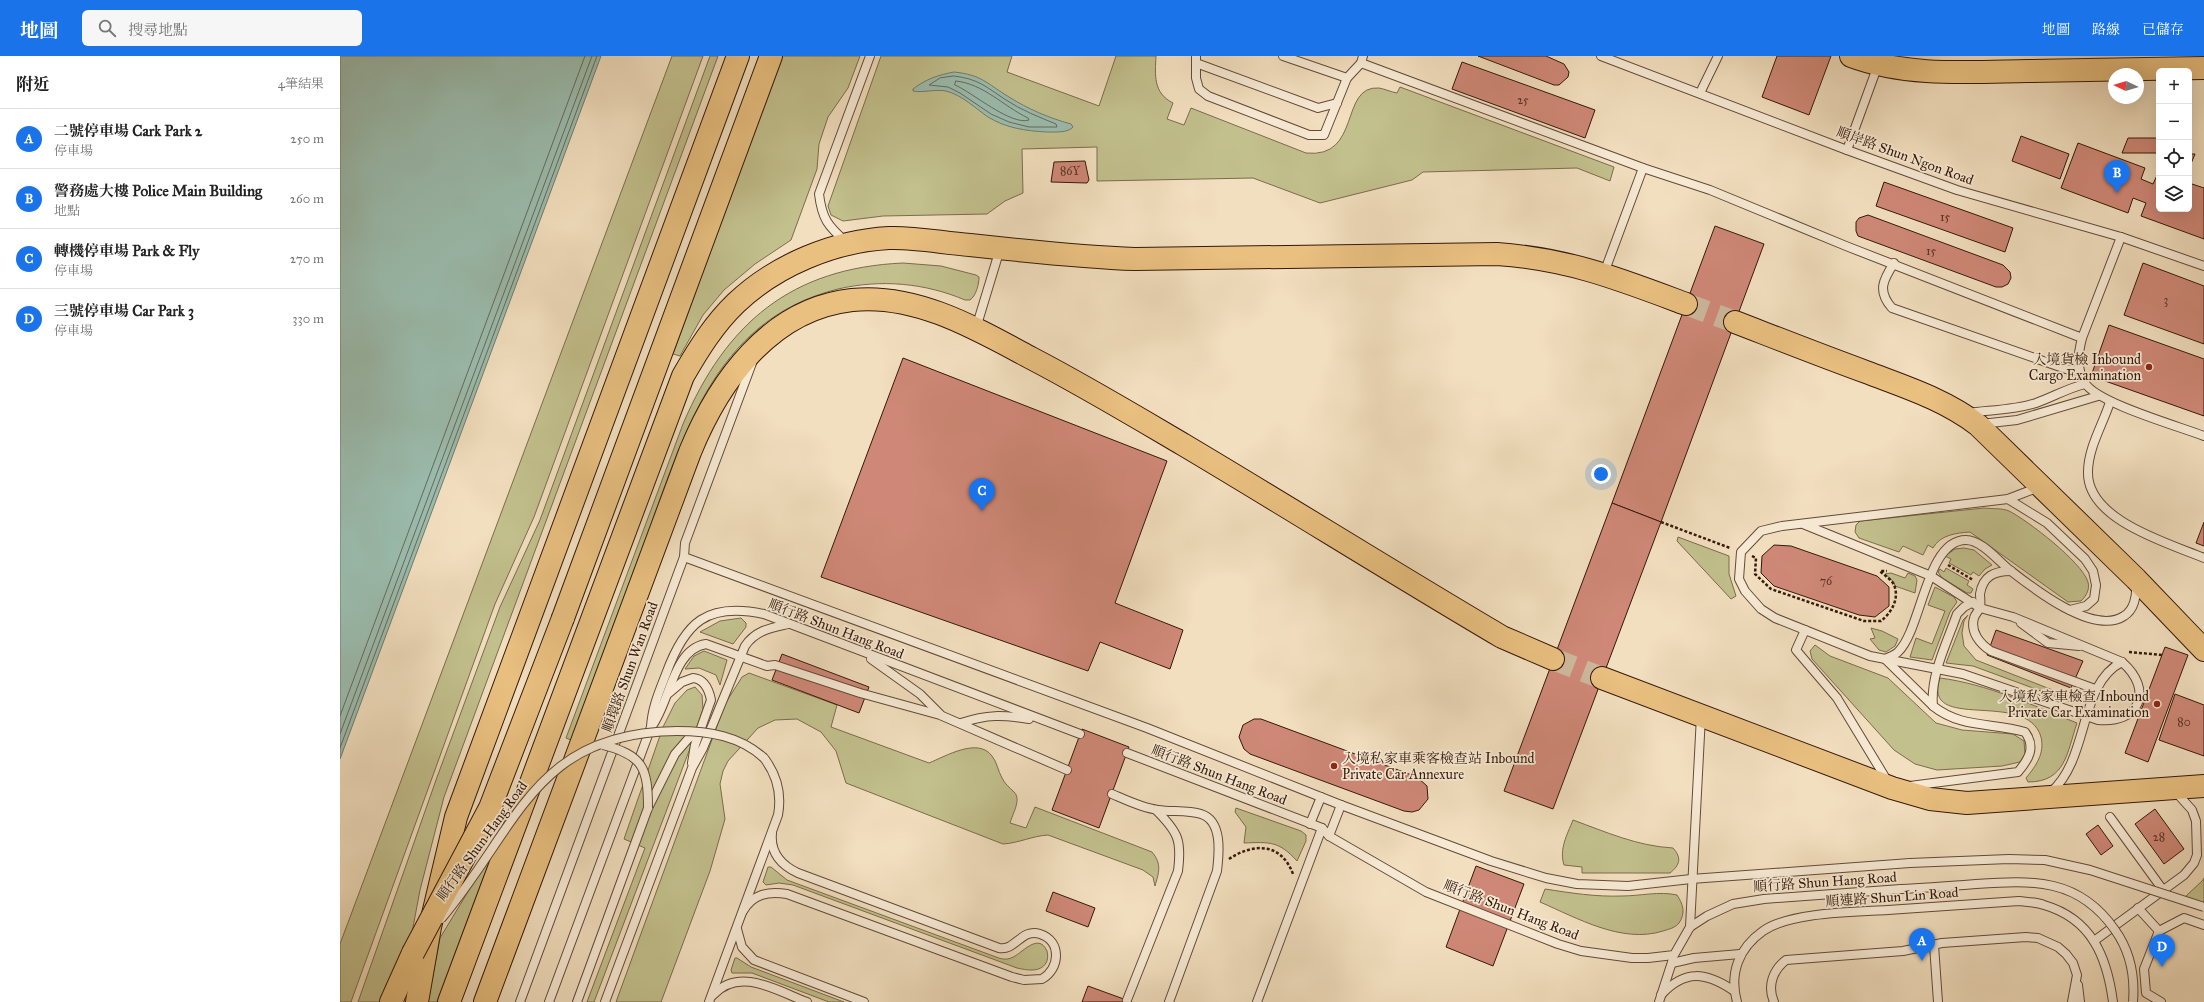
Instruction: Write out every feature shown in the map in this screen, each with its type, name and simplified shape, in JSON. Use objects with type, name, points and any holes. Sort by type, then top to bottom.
[{"type":"highway","points":[[417,1002],[430,927],[448,846],[458,810],[738,56]]},
{"type":"highway","points":[[391,1002],[413,953],[490,808],[563,618],[771,56]]},
{"type":"highway","points":[[1851,56],[1878,65],[1915,71],[1976,72],[2204,68]]},
{"type":"highway","points":[[449,1002],[683,376],[699,348],[715,326],[736,303],[760,283],[809,257],[847,244],[890,238],[1093,258],[1135,259],[1497,254],[1552,260],[1604,273],[1686,304]]},
{"type":"highway","points":[[485,1002],[694,440],[706,415],[726,381],[763,340],[806,313],[831,303],[876,299],[911,304],[976,328],[1090,389],[1502,637],[1553,659]]},
{"type":"highway","points":[[1735,322],[1903,386],[1946,404],[1970,419],[2136,579],[2204,650]]},
{"type":"highway","points":[[1602,678],[1892,788],[1947,802],[1967,803],[2171,787],[2204,786]]},
{"type":"lane","points":[[847,244],[829,226],[821,212],[818,194],[870,56]]},
{"type":"lane","points":[[1283,56],[1347,78]]},
{"type":"lane","name":"順岸路 Shun Ngon Road","points":[[1601,56],[1847,150],[1958,190],[2121,237],[2204,266]]},
{"type":"lane","points":[[1700,93],[1718,56]]},
{"type":"lane","points":[[1337,103],[1318,108],[1196,60],[1196,78],[1199,89],[1208,96],[1309,135],[1324,135],[1337,103],[1347,78],[1362,59],[1643,168],[1710,190],[1846,246],[1894,263],[2082,338]]},
{"type":"lane","points":[[1847,150],[1878,65]]},
{"type":"lane","points":[[1604,273],[1643,168]]},
{"type":"lane","points":[[2121,237],[2082,338],[2078,355],[2079,371],[2085,384],[2098,396],[2110,402],[2204,436]]},
{"type":"lane","points":[[976,328],[1000,248]]},
{"type":"lane","points":[[1894,263],[1882,282],[1882,292],[1892,308],[2066,369],[2079,371]]},
{"type":"lane","name":"順環路 Shun Wan Road","points":[[520,1002],[684,557],[685,543],[752,364],[763,340]]},
{"type":"lane","points":[[1970,419],[2035,403],[2070,388],[2085,384]]},
{"type":"lane","points":[[1970,419],[2016,420],[2098,396]]},
{"type":"lane","points":[[2110,402],[2090,457],[2087,470],[2090,488],[2111,514],[2124,523],[2138,531],[2204,558]]},
{"type":"lane","points":[[1803,524],[1931,576],[1980,608],[2013,617],[2122,662],[2135,675],[2140,694],[2138,704],[2132,712],[2121,718],[2108,721],[2088,717],[1963,674],[1870,656],[1775,618],[1751,600],[1739,579],[1741,552],[1761,531],[1803,524],[2008,499],[2040,486]]},
{"type":"lane","points":[[2008,499],[2047,523],[2085,559],[2093,571],[2096,585],[2094,599],[2086,606],[2070,610]]},
{"type":"lane","points":[[1884,659],[1898,653],[1906,641],[1931,576],[1945,548],[1956,542],[1967,540],[1978,544],[2011,571],[2070,610],[2096,620],[2109,621],[2120,619],[2130,612],[2134,601],[2136,579]]},
{"type":"lane","points":[[684,557],[1147,728],[1341,805],[1491,861],[1546,878],[1603,886],[1628,886],[1691,879],[1910,863],[2045,860],[2090,870],[2204,907]]},
{"type":"lane","points":[[2011,571],[1998,571],[1990,576],[1982,585],[1980,608],[1974,618],[1974,633],[1982,645],[1991,651],[2095,689]]},
{"type":"lane","points":[[1933,706],[1932,692],[1937,669],[1958,614],[1964,607],[1973,602]]},
{"type":"lane","name":"順行路 Shun Hang Road","points":[[549,1002],[651,727],[652,710],[672,658],[680,641],[700,621],[722,611],[744,610],[764,614],[1080,734]]},
{"type":"lane","points":[[605,1002],[692,768],[703,748],[740,656],[750,639],[759,632],[788,624]]},
{"type":"lane","points":[[1805,630],[1796,650],[1837,698],[1892,788],[2018,772],[2029,757],[2030,739],[2026,732],[2008,727],[1963,722],[1944,715],[1884,659]]},
{"type":"lane","points":[[651,727],[660,716],[685,655],[698,645],[706,644],[767,666],[775,665],[860,693],[940,715],[1067,770]]},
{"type":"lane","points":[[861,652],[920,694],[940,715]]},
{"type":"lane","points":[[2046,796],[2058,786],[2070,766],[2088,717],[2095,689],[2112,667],[2122,662]]},
{"type":"lane","points":[[668,694],[682,682],[693,678],[704,682],[710,694],[711,700],[696,745],[692,768]]},
{"type":"lane","points":[[961,723],[984,716],[1008,716],[1046,721]]},
{"type":"lane","points":[[1690,927],[1691,879],[1701,716]]},
{"type":"lane","name":"順行路 Shun Hang Road","points":[[413,953],[461,895],[504,829],[531,793],[552,772],[566,762],[601,744],[640,734],[660,731],[698,732],[732,738],[749,746],[764,758],[774,773],[780,792],[778,814],[772,833],[710,1000]]},
{"type":"lane","points":[[577,1002],[648,808],[675,754],[688,739],[698,732]]},
{"type":"lane","points":[[601,744],[630,754],[642,766],[647,780],[648,808]]},
{"type":"lane","name":"順行路 Shun Hang Road","points":[[1127,753],[1322,828],[1329,836],[1426,892],[1558,944],[1581,950],[1632,958],[1673,959],[1690,927],[1720,908],[1748,901],[2025,881],[2049,884],[2071,892],[2101,912],[2119,935],[2129,958],[2132,971],[2133,1002]]},
{"type":"lane","points":[[2094,941],[2190,869],[2197,855],[2196,821],[2192,810],[2171,787]]},
{"type":"lane","points":[[1112,794],[1156,810],[1201,814],[1210,821],[1217,833],[1220,850],[1217,871],[1170,1002]]},
{"type":"lane","points":[[1310,824],[1321,797]]},
{"type":"lane","points":[[1329,836],[1341,805]]},
{"type":"lane","points":[[1127,1000],[1178,871],[1180,855],[1179,842],[1173,826],[1156,810]]},
{"type":"lane","points":[[2110,817],[2163,890]]},
{"type":"lane","points":[[1258,1002],[1322,828]]},
{"type":"lane","points":[[743,911],[752,899],[758,896],[772,892],[787,894],[1012,977],[1024,980],[1042,979],[1054,967],[1056,957],[1054,946],[1049,939],[1039,933],[1027,933],[1008,948],[999,948],[794,871],[778,858],[771,841],[772,833]]},
{"type":"lane","name":"順連路 Shun Lin Road","points":[[1737,1002],[1734,990],[1736,966],[1740,954],[1746,946],[1764,930],[1792,918],[2019,901],[2044,904],[2061,912],[2078,923],[2094,941],[2102,954],[2109,974],[2113,1002]]},
{"type":"lane","points":[[2138,908],[2159,931]]},
{"type":"lane","points":[[2161,1002],[2146,993],[2144,969],[2159,931],[2184,918],[2204,925]]},
{"type":"lane","points":[[738,924],[739,941],[745,952],[754,960],[864,1002]]},
{"type":"lane","points":[[1774,1002],[1770,988],[1773,977],[1778,966],[1786,960],[1904,951],[1934,945],[2026,936],[2049,942],[2066,954],[2076,975],[2080,1002]]},
{"type":"lane","points":[[1934,945],[1938,1002]]},
{"type":"lane","points":[[1660,999],[1673,959],[1740,954]]},
{"type":"lane","points":[[2072,1002],[2076,975]]},
{"type":"lane","points":[[1660,999],[1678,980],[1693,976],[1712,978],[1734,990]]},
{"type":"lane","points":[[710,1000],[723,987],[741,980],[755,983],[807,1002]]},
{"type":"path","points":[[1661,522],[1756,558],[1755,574],[1771,589],[1864,621],[1880,622],[1890,614],[1896,598],[1894,584],[1880,571],[1891,571],[1899,574],[1903,564]]},
{"type":"path","points":[[1939,560],[1982,585]]},
{"type":"path","points":[[2126,651],[2134,654],[2162,655]]},
{"type":"path","points":[[1217,871],[1239,852],[1251,848],[1268,849],[1274,851],[1286,862],[1292,872],[1298,890]]},
{"type":"shaded area","points":[[672,56],[703,56],[534,517],[495,604],[351,1002],[340,1002],[340,944]]},
{"type":"shaded area","points":[[710,56],[718,56],[444,797],[420,890],[399,1002],[358,1002],[436,780],[500,607],[540,520]]},
{"type":"shaded area","points":[[782,56],[860,56],[848,88],[828,117],[819,144],[817,169],[791,240],[755,264],[724,290],[703,315],[680,356],[673,354]]},
{"type":"shaded area","points":[[881,56],[1012,56],[1007,72],[1099,106],[1116,56],[1156,56],[1155,70],[1159,89],[1166,99],[1173,103],[1167,119],[1184,125],[1191,108],[1306,153],[1324,152],[1335,145],[1343,134],[1359,98],[1367,90],[1379,88],[1397,93],[1400,87],[1614,167],[1610,181],[1577,168],[1423,172],[1412,180],[1320,203],[1253,178],[1097,181],[1097,147],[1022,149],[1023,193],[1005,201],[987,214],[883,216],[843,221],[831,215],[828,206]]},
{"type":"shaded area","points":[[903,263],[941,266],[976,275],[979,277],[977,290],[970,300],[965,300],[950,294],[919,286],[903,284],[870,284],[838,289],[795,305],[760,327],[731,356],[708,389],[689,426],[673,465],[571,740],[566,738],[683,424],[700,388],[720,357],[742,330],[767,308],[796,290],[827,276],[863,267]]},
{"type":"shaded area","points":[[1984,508],[2009,511],[2040,532],[2065,553],[2084,574],[2088,582],[2088,590],[2083,599],[2081,601],[2068,602],[1970,532],[1944,537],[1933,548],[1928,545],[1923,555],[1903,546],[1899,552],[1859,538],[1855,532],[1856,525],[1860,521]]},
{"type":"shaded area","points":[[1678,537],[1729,556],[1729,574],[1736,596],[1731,599],[1677,541]]},
{"type":"shaded area","points":[[1964,548],[1974,550],[1992,565],[1985,569],[1979,576],[1973,572],[1971,575],[1949,563],[1951,559],[1945,556],[1955,549]]},
{"type":"shaded area","points":[[1946,568],[1969,581],[1967,585],[1973,589],[1971,593],[1967,593],[1942,578],[1938,572],[1940,569],[1944,572]]},
{"type":"shaded area","points":[[1891,573],[1905,578],[1908,573],[1915,576],[1917,580],[1915,593],[1895,586],[1894,582],[1885,574]]},
{"type":"shaded area","points":[[1935,587],[1954,597],[1957,602],[1950,612],[1932,660],[1910,657],[1916,638],[1932,644],[1945,611],[1928,605]]},
{"type":"shaded area","points":[[1968,615],[1964,621],[1962,633],[1964,646],[1976,660],[2073,698],[2071,702],[1973,666],[1946,663],[1963,620]]},
{"type":"shaded area","points":[[741,618],[746,623],[746,627],[733,644],[700,632],[720,621]]},
{"type":"shaded area","points":[[1871,628],[1882,631],[1898,639],[1895,646],[1886,652],[1879,650],[1870,639],[1875,638]]},
{"type":"shaded area","points":[[1815,645],[1830,656],[1888,678],[1936,723],[1962,730],[2013,734],[2024,741],[2025,754],[2020,762],[2002,766],[1937,770],[1915,764],[1894,750],[1812,659],[1810,651]]},
{"type":"shaded area","points":[[704,651],[727,660],[720,685],[716,675],[699,668],[685,669],[694,656]]},
{"type":"shaded area","points":[[749,673],[837,705],[831,727],[929,763],[970,748],[979,748],[986,751],[994,758],[1004,782],[1016,795],[1017,803],[1010,823],[1026,828],[1035,807],[1152,852],[1157,860],[1159,868],[1155,886],[1153,877],[1143,870],[1048,835],[1003,844],[846,783],[836,751],[821,732],[797,719],[775,720],[758,728],[728,761],[723,771],[720,784],[725,819],[710,871],[661,1002],[616,1002],[725,704],[742,677]]},
{"type":"shaded area","points":[[1940,678],[1992,690],[2077,723],[2067,754],[2058,771],[2041,781],[2028,782],[2026,778],[2039,759],[2042,748],[2041,737],[2032,723],[2017,715],[1960,708],[1946,704],[1938,695]]},
{"type":"shaded area","points":[[695,687],[702,695],[703,709],[689,751],[594,1002],[587,1002],[645,848],[624,839],[663,727],[675,703],[687,690]]},
{"type":"shaded area","points":[[1236,808],[1301,831],[1306,835],[1306,841],[1297,861],[1291,854],[1274,844],[1244,843],[1246,827],[1235,812]]},
{"type":"shaded area","points":[[1573,820],[1634,841],[1660,847],[1673,848],[1679,858],[1678,864],[1670,873],[1582,873],[1582,867],[1564,865],[1562,853],[1564,842]]},
{"type":"shaded area","points":[[495,847],[437,1002],[428,1002],[440,938]]},
{"type":"shaded area","points":[[768,867],[771,867],[787,880],[1000,958],[1011,958],[1029,946],[1039,943],[1043,945],[1047,951],[1048,956],[1046,963],[1037,970],[1017,968],[793,885],[779,883],[766,885],[763,882]]},
{"type":"shaded area","points":[[2204,878],[2204,904],[2185,897],[2203,880]]},
{"type":"shaded area","points":[[1545,889],[1603,896],[1629,896],[1663,893],[1677,895],[1681,902],[1683,912],[1679,923],[1676,926],[1663,931],[1647,934],[1616,932],[1584,922],[1540,902]]},
{"type":"shaded area","points":[[735,958],[751,967],[844,1002],[829,1002],[752,973],[732,973],[731,970]]},
{"type":"water","points":[[340,56],[601,56],[340,759]]},
{"type":"water","points":[[954,72],[971,75],[983,80],[1031,109],[1071,124],[1073,127],[1065,131],[1057,132],[1024,130],[995,121],[952,93],[946,91],[913,91],[913,89],[927,80]]},
{"type":"building","points":[[1478,56],[1546,56],[1564,64],[1569,72],[1568,77],[1559,85],[1554,85]]},
{"type":"building","points":[[1777,56],[1831,56],[1809,115],[1762,97]]},
{"type":"building","points":[[1462,62],[1595,110],[1585,138],[1452,89]]},
{"type":"building","points":[[2021,136],[2069,154],[2060,179],[2012,161]]},
{"type":"building","points":[[2128,138],[2156,138],[2156,153],[2122,153]]},
{"type":"building","points":[[2078,143],[2145,168],[2141,179],[2153,184],[2156,178],[2156,212],[2192,212],[2192,184],[2204,188],[2204,239],[2141,216],[2146,203],[2133,198],[2128,213],[2061,188]]},
{"type":"building","points":[[2192,154],[2195,154],[2192,161]]},
{"type":"building","points":[[1085,161],[1089,180],[1087,183],[1051,182],[1054,162]]},
{"type":"building","points":[[1884,182],[2013,228],[2005,252],[1876,206]]},
{"type":"building","points":[[1868,215],[2003,265],[2010,272],[2011,278],[2008,284],[2002,287],[1996,287],[1858,236],[1856,231],[1856,222],[1859,218]]},
{"type":"building","points":[[1715,226],[1764,244],[1661,522],[1612,503]]},
{"type":"building","points":[[2143,263],[2204,286],[2204,344],[2124,315]]},
{"type":"building","name":"入境貨檢 Inbound Cargo Examination","points":[[2109,325],[2204,359],[2204,416],[2091,376]]},
{"type":"building","points":[[903,358],[1167,461],[1115,603],[1183,630],[1170,669],[1100,642],[1088,671],[821,577]]},
{"type":"building","points":[[1612,503],[1661,522],[1553,809],[1504,791]]},
{"type":"building","points":[[2204,522],[2204,546],[2196,543]]},
{"type":"building","points":[[1774,545],[1791,546],[1877,576],[1889,587],[1889,606],[1875,617],[1859,615],[1774,586],[1761,573],[1762,556]]},
{"type":"building","points":[[1996,630],[2083,661],[2071,688],[1987,655]]},
{"type":"building","name":"入境私家車檢查 Inbound Private Car Examination","points":[[2165,647],[2188,655],[2148,762],[2125,753]]},
{"type":"building","points":[[782,654],[869,687],[859,713],[772,680]]},
{"type":"building","points":[[2175,694],[2204,705],[2204,756],[2159,740]]},
{"type":"building","name":"入境私家車乘客檢查站 Inbound Private Car Annexure","points":[[1254,719],[1261,719],[1417,777],[1427,786],[1428,799],[1419,810],[1412,812],[1404,811],[1250,754],[1244,749],[1239,737],[1243,725]]},
{"type":"building","points":[[1082,729],[1129,747],[1099,828],[1052,810]]},
{"type":"building","points":[[2155,809],[2184,849],[2164,864],[2135,824]]},
{"type":"building","points":[[2098,825],[2113,846],[2101,855],[2086,834]]},
{"type":"building","points":[[1476,866],[1524,884],[1493,966],[1446,947]]},
{"type":"building","points":[[1053,892],[1095,908],[1088,927],[1046,911]]},
{"type":"building","points":[[1088,986],[1132,1002],[1082,1002]]},
{"type":"tunnel","points":[[1686,304],[1735,322]]},
{"type":"tunnel","points":[[1553,659],[1602,678]]},
{"type":"place","name":"警務處大樓 Police Main Building","points":[[2117,193]]},
{"type":"place","name":"入境貨檢 Inbound Cargo Examination","points":[[2149,367]]},
{"type":"place","name":"轉機停車場 Park & Fly","points":[[982,511]]},
{"type":"place","name":"入境私家車檢查 Inbound Private Car Examination","points":[[2157,704]]},
{"type":"place","name":"入境私家車乘客檢查站 Inbound Private Car Annexure","points":[[1334,766]]},
{"type":"place","name":"二號停車場 Cark Park 2","points":[[1922,961]]},
{"type":"place","name":"三號停車場 Car Park 3","points":[[2162,967]]}]
